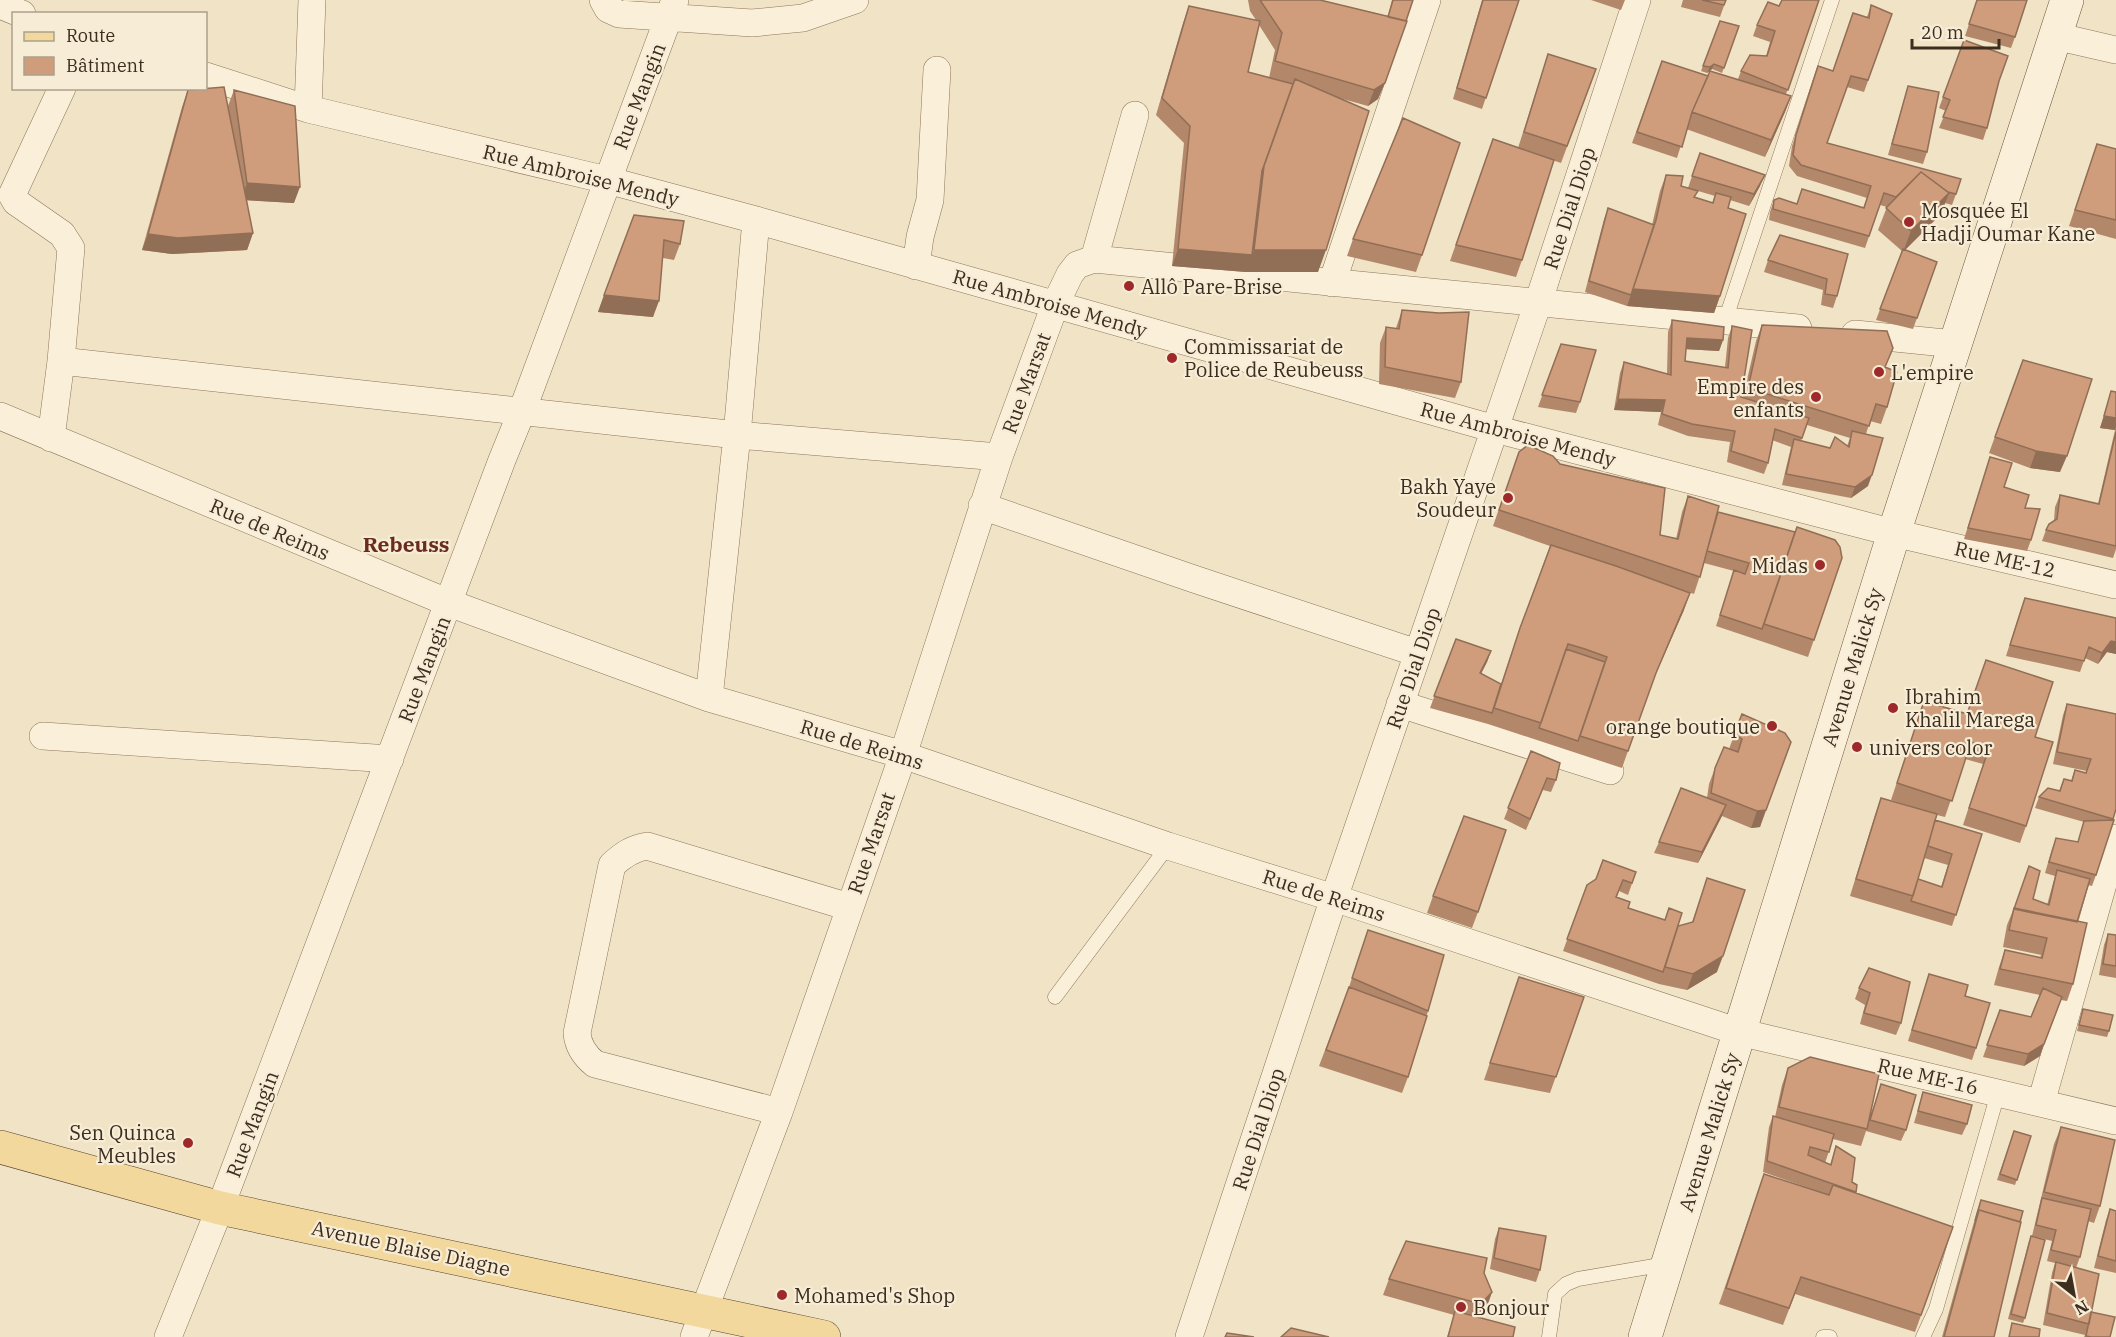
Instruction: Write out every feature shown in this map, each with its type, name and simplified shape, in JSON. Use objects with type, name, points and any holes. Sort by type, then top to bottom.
[{"type":"main road","name":"Avenue Malick Sy","points":[[1645,1337],[1893,533],[2067,0]]},
{"type":"main road","name":"Avenue Blaise Diagne","points":[[0,1147],[220,1208],[699,1324],[824,1337]]},
{"type":"street","points":[[308,109],[312,0]]},
{"type":"street","points":[[603,0],[608,9],[620,14],[671,9],[752,22],[803,18],[855,0]]},
{"type":"street","points":[[1332,283],[1375,118],[1427,0]]},
{"type":"street","name":"Rue Dial Diop","points":[[1189,1337],[1334,898],[1538,303],[1637,0]]},
{"type":"street","points":[[0,5],[17,12]]},
{"type":"street","name":"Rue Mangin","points":[[168,1337],[220,1208],[522,411],[671,9]]},
{"type":"street","points":[[2055,36],[2116,50]]},
{"type":"street","points":[[916,266],[920,237],[930,200],[937,70]]},
{"type":"street","name":"Rue Ambroise Mendy","points":[[207,76],[308,109],[607,180],[1495,429],[1893,533]]},
{"type":"street","points":[[51,438],[61,361],[71,248],[62,234],[15,202],[6,192],[61,90]]},
{"type":"street","points":[[1135,114],[1094,260],[1955,344]]},
{"type":"street","points":[[709,698],[737,435],[756,220]]},
{"type":"street","name":"Rue Marsat","points":[[699,1324],[779,1112],[903,755],[982,506],[1054,305],[1077,265],[1094,260]]},
{"type":"street","points":[[61,361],[737,435],[999,458]]},
{"type":"street","name":"Rue de Reims","points":[[0,416],[449,603],[709,698],[903,755],[1168,846],[1334,898],[1739,1032]]},
{"type":"street","points":[[982,506],[1417,653]]},
{"type":"street","name":"Rue ME-12","points":[[1893,533],[2116,585]]},
{"type":"street","points":[[1400,704],[1610,771]]},
{"type":"street","points":[[43,736],[390,759]]},
{"type":"street","points":[[2041,1103],[2116,838]]},
{"type":"street","points":[[779,1112],[595,1064],[582,1050],[577,1033],[612,865],[636,848],[647,846],[849,907]]},
{"type":"street","name":"Rue ME-16","points":[[1739,1032],[2116,1121]]},
{"type":"lane","points":[[1725,321],[1832,0]]},
{"type":"lane","points":[[1055,998],[1168,846]]},
{"type":"lane","points":[[1923,1337],[1936,1309],[1998,1093]]},
{"type":"lane","points":[[1550,1337],[1555,1294],[1566,1284],[1578,1279],[1668,1264]]},
{"type":"lane","points":[[1823,1337],[1830,1337]]},
{"type":"building","points":[[1260,0],[1320,0],[1407,21],[1385,83],[1374,90],[1275,61],[1282,33]]},
{"type":"building","points":[[1393,0],[1413,0],[1406,21],[1388,17]]},
{"type":"building","points":[[1483,0],[1519,0],[1486,98],[1457,88]]},
{"type":"building","points":[[1702,0],[1726,0],[1724,5]]},
{"type":"building","points":[[1782,0],[1819,0],[1788,90],[1741,71],[1750,55],[1767,56],[1775,31],[1757,25],[1768,2],[1779,6]]},
{"type":"building","points":[[1977,0],[2027,0],[2015,37],[1969,24]]},
{"type":"building","points":[[1871,5],[1892,14],[1868,80],[1851,76],[1827,143],[1961,179],[1956,194],[1948,192],[1921,172],[1896,197],[1884,193],[1869,236],[1773,209],[1774,200],[1779,198],[1797,204],[1802,189],[1864,208],[1871,186],[1801,165],[1793,155],[1796,135],[1818,66],[1833,71],[1853,13],[1869,18]]},
{"type":"building","points":[[1189,6],[1260,21],[1248,72],[1293,84],[1262,171],[1252,255],[1178,249],[1190,126],[1162,98]]},
{"type":"building","points":[[1720,21],[1739,26],[1724,68],[1714,64],[1710,67],[1703,66]]},
{"type":"building","points":[[1964,40],[2008,56],[1987,128],[1943,117],[1950,100],[1943,97]]},
{"type":"building","points":[[1548,54],[1596,69],[1567,146],[1524,132]]},
{"type":"building","points":[[1662,61],[1708,76],[1692,112],[1682,147],[1637,132]]},
{"type":"building","points":[[1710,71],[1791,96],[1771,140],[1692,112]]},
{"type":"building","points":[[1295,79],[1369,111],[1326,250],[1254,250],[1264,166]]},
{"type":"building","points":[[1908,86],[1939,92],[1927,152],[1892,144]]},
{"type":"building","points":[[224,87],[253,233],[178,238],[148,234],[188,90]]},
{"type":"building","points":[[234,90],[295,106],[300,187],[247,183]]},
{"type":"building","points":[[1403,118],[1460,143],[1422,255],[1353,239]]},
{"type":"building","points":[[1493,139],[1554,160],[1522,260],[1456,245]]},
{"type":"building","points":[[2097,144],[2116,149],[2116,220],[2075,210]]},
{"type":"building","points":[[1700,153],[1765,175],[1754,194],[1692,176]]},
{"type":"building","points":[[1921,172],[1949,193],[1911,231],[1886,208]]},
{"type":"building","points":[[1666,175],[1683,176],[1681,186],[1698,191],[1694,197],[1713,203],[1716,193],[1731,197],[1728,208],[1746,214],[1720,296],[1633,289],[1656,220]]},
{"type":"building","points":[[1608,208],[1654,225],[1631,295],[1589,281]]},
{"type":"building","points":[[634,215],[684,221],[680,244],[664,240],[659,301],[604,295]]},
{"type":"building","points":[[1780,235],[1848,254],[1837,296],[1825,294],[1827,279],[1768,260]]},
{"type":"building","points":[[1903,249],[1937,262],[1917,318],[1880,309]]},
{"type":"building","points":[[1402,310],[1439,313],[1469,312],[1461,382],[1385,367],[1386,327],[1399,329]]},
{"type":"building","points":[[1672,320],[1724,327],[1723,340],[1687,338],[1685,361],[1728,368],[1732,326],[1752,330],[1741,397],[1809,418],[1802,438],[1775,429],[1768,463],[1731,451],[1735,431],[1692,424],[1662,414],[1665,400],[1618,399],[1624,362],[1671,375]]},
{"type":"building","name":"Empire des enfants","points":[[1762,325],[1887,331],[1893,348],[1885,367],[1897,372],[1887,407],[1876,404],[1869,426],[1748,388]]},
{"type":"building","points":[[1561,344],[1596,350],[1580,402],[1542,395]]},
{"type":"building","points":[[2023,360],[2092,379],[2067,456],[2036,451],[1995,437]]},
{"type":"building","points":[[2111,391],[2116,392],[2116,418],[2104,416]]},
{"type":"building","points":[[1852,431],[1883,438],[1872,475],[1855,487],[1786,474],[1794,439],[1830,448],[1835,437],[1849,447]]},
{"type":"building","points":[[2116,432],[2116,546],[2046,530],[2049,524],[2057,519],[2060,495],[2099,504]]},
{"type":"building","points":[[1528,445],[1553,456],[1560,464],[1665,488],[1660,535],[1678,539],[1688,496],[1719,506],[1700,577],[1499,510],[1519,452]]},
{"type":"building","points":[[1990,457],[2012,463],[2004,487],[2029,495],[2025,508],[2040,509],[2031,540],[1968,528]]},
{"type":"building","points":[[1718,512],[1795,532],[1762,629],[1720,615],[1734,570],[1745,574],[1749,563],[1707,551]]},
{"type":"building","points":[[1797,527],[1835,540],[1840,547],[1842,558],[1814,640],[1764,624]]},
{"type":"building","points":[[1551,545],[1690,593],[1656,673],[1628,751],[1580,736],[1607,657],[1585,649],[1568,644],[1541,723],[1494,708],[1520,628]]},
{"type":"building","points":[[2025,598],[2116,618],[2116,642],[2111,641],[2102,653],[2089,647],[2084,661],[2010,645]]},
{"type":"building","points":[[1456,639],[1491,651],[1480,673],[1501,684],[1492,713],[1434,696]]},
{"type":"building","points":[[1566,649],[1605,662],[1578,741],[1539,728]]},
{"type":"building","points":[[1986,660],[2053,682],[2035,737],[2053,742],[2026,826],[1969,808],[1989,748],[1971,742],[1952,801],[1897,783],[1924,701],[1967,714]]},
{"type":"building","points":[[2067,704],[2116,714],[2116,809],[2113,819],[2039,797],[2048,788],[2060,791],[2064,779],[2072,781],[2075,770],[2086,773],[2091,759],[2057,752]]},
{"type":"building","points":[[1742,714],[1785,733],[1791,742],[1766,810],[1757,811],[1711,793],[1715,768],[1724,747],[1738,752],[1742,739],[1734,734]]},
{"type":"building","points":[[1531,751],[1560,763],[1556,780],[1547,778],[1530,819],[1508,808]]},
{"type":"building","points":[[1681,788],[1726,805],[1702,852],[1659,842]]},
{"type":"building","points":[[1881,798],[1937,814],[1913,896],[1856,879]]},
{"type":"building","points":[[1464,816],[1506,830],[1478,912],[1433,896]]},
{"type":"building","points":[[1935,820],[1982,834],[1956,915],[1911,901],[1918,879],[1942,887],[1952,854],[1928,846]]},
{"type":"building","points":[[2114,820],[2096,875],[2049,862],[2056,838],[2078,842],[2084,821]]},
{"type":"building","points":[[1603,860],[1636,872],[1632,883],[1623,880],[1616,897],[1630,902],[1628,908],[1665,920],[1669,908],[1682,913],[1663,972],[1567,939],[1587,885],[1596,879]]},
{"type":"building","points":[[2029,866],[2040,871],[2033,899],[2049,905],[2057,870],[2090,879],[2077,922],[2014,909]]},
{"type":"building","points":[[1707,878],[1745,890],[1723,956],[1693,974],[1665,967],[1678,926],[1693,922]]},
{"type":"building","points":[[2014,908],[2087,923],[2073,984],[2000,969],[2005,950],[2042,958],[2047,938],[2009,930]]},
{"type":"building","points":[[1368,930],[1444,955],[1428,1011],[1352,978]]},
{"type":"building","points":[[2108,934],[2116,935],[2116,966],[2103,964]]},
{"type":"building","points":[[1869,968],[1910,982],[1901,1023],[1864,1013],[1870,993],[1859,988]]},
{"type":"building","points":[[1929,974],[1968,985],[1965,996],[1990,1003],[1976,1048],[1912,1030]]},
{"type":"building","points":[[1519,977],[1584,997],[1556,1077],[1490,1063]]},
{"type":"building","points":[[1349,987],[1427,1016],[1408,1077],[1326,1050]]},
{"type":"building","points":[[2043,988],[2062,997],[2044,1044],[2028,1054],[1987,1045],[2000,1010],[2031,1017]]},
{"type":"building","points":[[2083,1009],[2113,1015],[2109,1031],[2079,1025]]},
{"type":"building","points":[[1810,1057],[1879,1074],[1867,1129],[1779,1107],[1788,1068]]},
{"type":"building","points":[[1881,1084],[1916,1095],[1906,1130],[1870,1120]]},
{"type":"building","points":[[1923,1092],[1972,1105],[1967,1124],[1918,1111]]},
{"type":"building","points":[[1773,1116],[1834,1134],[1829,1152],[1810,1147],[1808,1155],[1831,1165],[1836,1146],[1855,1158],[1852,1182],[1857,1185],[1856,1192],[1767,1161]]},
{"type":"building","points":[[2061,1127],[2115,1140],[2100,1206],[2044,1192]]},
{"type":"building","points":[[2014,1131],[2031,1136],[2017,1180],[2000,1174]]},
{"type":"building","points":[[1764,1174],[1829,1195],[1833,1185],[1953,1227],[1921,1315],[1801,1277],[1789,1308],[1726,1288]]},
{"type":"building","points":[[2042,1198],[2091,1209],[2080,1257],[2051,1250],[2056,1230],[2036,1225]]},
{"type":"building","points":[[1981,1200],[2023,1211],[2020,1222],[1979,1210],[1975,1221]]},
{"type":"building","points":[[2110,1209],[2116,1211],[2116,1261],[2098,1256]]},
{"type":"building","points":[[1979,1210],[2021,1222],[1994,1337],[1944,1337]]},
{"type":"building","points":[[1499,1228],[1546,1236],[1540,1270],[1494,1258]]},
{"type":"building","points":[[2031,1236],[2045,1240],[2025,1318],[2011,1314]]},
{"type":"building","points":[[1406,1241],[1487,1258],[1484,1273],[1492,1292],[1481,1304],[1389,1279]]},
{"type":"building","points":[[2056,1262],[2099,1274],[2089,1324],[2047,1313]]},
{"type":"building","points":[[1455,1311],[1515,1327],[1513,1337],[1448,1337]]},
{"type":"building","points":[[2091,1312],[2115,1317],[2110,1337],[2086,1336]]},
{"type":"building","points":[[2012,1323],[2040,1329],[2039,1337],[2009,1337]]},
{"type":"building","points":[[1291,1328],[1329,1337],[1281,1337]]},
{"type":"building","points":[[1227,1333],[1254,1337],[1225,1337]]},
{"type":"place","name":"Mosquée El Hadji Oumar Kane","points":[[1909,222]]},
{"type":"place","name":"Allô Pare-Brise","points":[[1129,286]]},
{"type":"place","name":"Commissariat de Police de Reubeuss","points":[[1172,358]]},
{"type":"place","name":"L'empire","points":[[1879,372]]},
{"type":"place","name":"Empire des enfants","points":[[1816,397]]},
{"type":"place","name":"Bakh Yaye Soudeur","points":[[1508,498]]},
{"type":"place","name":"Midas","points":[[1820,565]]},
{"type":"place","name":"Ibrahim Khalil Marega","points":[[1893,708]]},
{"type":"place","name":"orange boutique","points":[[1772,726]]},
{"type":"place","name":"univers color","points":[[1857,747]]},
{"type":"place","name":"Sen Quinca Meubles","points":[[188,1143]]},
{"type":"place","name":"Mohamed's Shop","points":[[782,1295]]},
{"type":"place","name":"Bonjour","points":[[1461,1307]]},
{"type":"district","name":"Rebeuss","points":[[406,544]]}]
